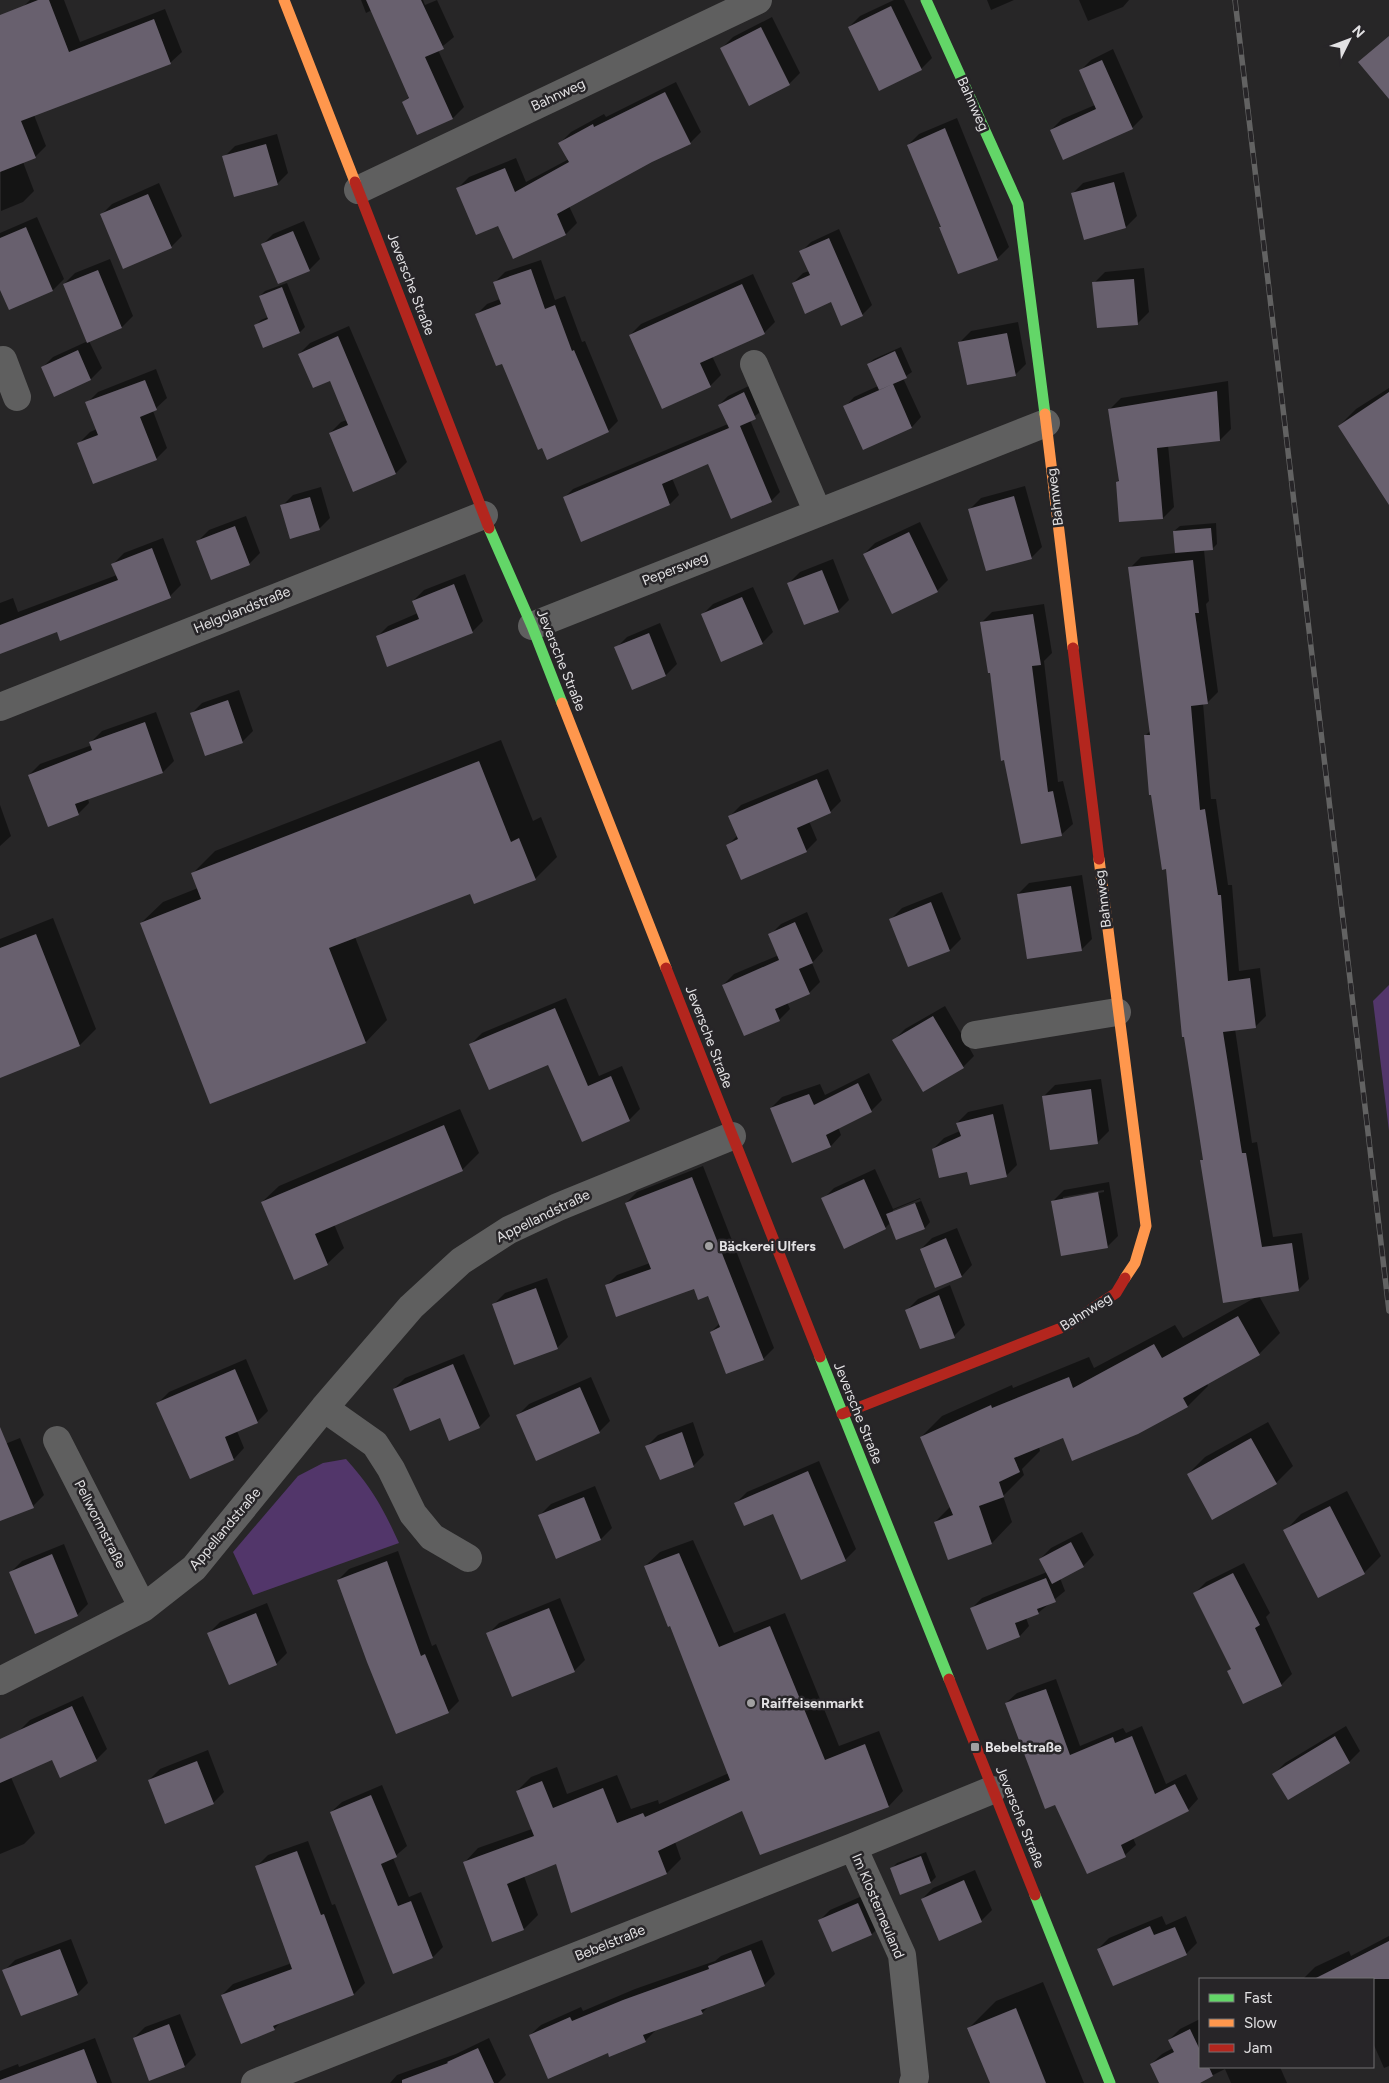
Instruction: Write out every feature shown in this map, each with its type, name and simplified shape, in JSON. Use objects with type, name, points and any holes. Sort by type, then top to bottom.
[{"type":"street","name":"Jeversche Straße","points":[[284,0],[484,515],[532,626],[842,1414],[1110,2083]]},
{"type":"street","name":"Bahnweg","points":[[358,190],[758,0]]},
{"type":"street","name":"Bahnweg","points":[[842,1414],[1066,1326],[1116,1293],[1135,1263],[1146,1226],[1117,1012],[1018,204],[926,0]]},
{"type":"street","points":[[0,361],[3,360],[17,398]]},
{"type":"street","points":[[754,364],[818,514]]},
{"type":"street","name":"Pepersweg","points":[[532,626],[1046,424]]},
{"type":"street","name":"Helgolandstraße","points":[[0,707],[484,515]]},
{"type":"street","points":[[975,1035],[1117,1012]]},
{"type":"street","name":"Appellandstraße","points":[[0,1681],[143,1608],[194,1568],[324,1408],[411,1307],[461,1261],[509,1230],[558,1207],[732,1136]]},
{"type":"street","points":[[324,1408],[374,1444],[391,1469],[413,1514],[432,1537],[468,1558]]},
{"type":"street","name":"Pellwormstraße","points":[[57,1440],[143,1608]]},
{"type":"street","name":"Bebelstraße","points":[[255,2083],[853,1847],[992,1790]]},
{"type":"street","name":"Im Klosterneuland","points":[[853,1847],[902,1955],[916,2077],[913,2083]]},
{"type":"shaded area","points":[[1389,985],[1389,1131],[1373,1001]]},
{"type":"shaded area","points":[[346,1459],[363,1479],[376,1499],[399,1543],[253,1595],[233,1552],[298,1476],[323,1463]]},
{"type":"building","points":[[38,0],[49,0],[69,52],[154,19],[171,64],[21,121],[36,158],[0,172],[0,15]]},
{"type":"building","points":[[366,0],[421,0],[444,49],[425,57],[453,119],[417,135],[402,102],[409,98]]},
{"type":"building","points":[[891,6],[922,70],[879,91],[848,27]]},
{"type":"building","points":[[761,27],[790,85],[749,106],[720,48]]},
{"type":"building","points":[[1389,36],[1389,99],[1358,62]]},
{"type":"building","points":[[1102,60],[1133,129],[1063,160],[1050,130],[1096,109],[1079,70]]},
{"type":"building","points":[[665,92],[691,144],[652,162],[557,214],[566,235],[513,259],[498,226],[476,235],[456,188],[505,168],[515,192],[569,162],[558,143],[593,124],[594,127]]},
{"type":"building","points":[[945,128],[998,260],[958,274],[907,145]]},
{"type":"building","points":[[266,144],[278,185],[234,197],[222,156]]},
{"type":"building","points":[[1114,182],[1126,228],[1084,240],[1071,193]]},
{"type":"building","points":[[148,194],[172,248],[123,269],[100,214]]},
{"type":"building","points":[[26,227],[53,291],[9,310],[0,290],[0,238]]},
{"type":"building","points":[[293,231],[310,271],[278,284],[261,244]]},
{"type":"building","points":[[829,238],[863,316],[841,326],[831,302],[805,314],[792,283],[810,275],[799,251]]},
{"type":"building","points":[[531,269],[545,309],[555,305],[572,351],[574,350],[609,432],[547,460],[542,448],[538,450],[502,364],[496,366],[475,314],[501,304],[493,282]]},
{"type":"building","points":[[98,270],[122,328],[87,343],[63,284]]},
{"type":"building","points":[[1134,279],[1138,325],[1097,328],[1092,282]]},
{"type":"building","points":[[742,284],[765,334],[700,363],[711,387],[662,409],[629,335]]},
{"type":"building","points":[[282,287],[300,333],[263,348],[254,325],[268,319],[259,296]]},
{"type":"building","points":[[1007,333],[1016,376],[967,385],[958,342]]},
{"type":"building","points":[[338,336],[396,474],[353,492],[329,433],[348,425],[330,381],[313,388],[298,354]]},
{"type":"building","points":[[78,350],[91,380],[54,397],[41,367]]},
{"type":"building","points":[[895,351],[907,378],[879,390],[867,364]]},
{"type":"building","points":[[145,380],[157,410],[140,417],[157,460],[93,484],[77,443],[98,435],[85,402]]},
{"type":"building","points":[[893,384],[912,428],[863,450],[843,406]]},
{"type":"building","points":[[1217,391],[1220,441],[1157,448],[1163,519],[1119,522],[1116,482],[1119,481],[1108,409]]},
{"type":"building","points":[[744,392],[756,419],[740,426],[772,502],[731,519],[708,464],[662,484],[670,505],[581,542],[563,497],[729,428],[718,405]]},
{"type":"building","points":[[1389,392],[1389,505],[1338,426]]},
{"type":"building","points":[[1014,496],[1032,559],[986,571],[968,509]]},
{"type":"building","points":[[310,497],[320,530],[290,539],[280,505]]},
{"type":"building","points":[[235,526],[250,565],[211,580],[196,541]]},
{"type":"building","points":[[1211,528],[1213,550],[1175,553],[1173,531]]},
{"type":"building","points":[[909,532],[938,592],[892,614],[863,554]]},
{"type":"building","points":[[152,548],[171,598],[60,641],[57,632],[0,654],[0,625],[118,580],[111,564]]},
{"type":"building","points":[[1193,560],[1199,613],[1195,613],[1208,704],[1191,706],[1200,810],[1205,809],[1218,895],[1221,895],[1228,981],[1250,978],[1256,1028],[1223,1032],[1242,1153],[1246,1153],[1262,1247],[1292,1243],[1299,1291],[1223,1303],[1200,1160],[1203,1160],[1184,1037],[1182,1037],[1166,869],[1162,870],[1151,795],[1149,795],[1144,735],[1150,735],[1128,567]]},
{"type":"building","points":[[822,570],[839,612],[804,625],[787,583]]},
{"type":"building","points":[[454,584],[473,633],[387,667],[376,636],[419,619],[412,601]]},
{"type":"building","points":[[742,597],[763,644],[721,662],[701,614]]},
{"type":"building","points":[[1033,614],[1041,665],[1032,666],[1048,792],[1053,791],[1062,836],[1021,844],[1004,760],[1001,761],[990,673],[988,673],[980,622]]},
{"type":"building","points":[[649,633],[666,676],[632,690],[614,647]]},
{"type":"building","points":[[228,700],[243,743],[205,756],[190,713]]},
{"type":"building","points":[[145,722],[163,773],[75,804],[79,815],[48,827],[28,775],[92,750],[89,742]]},
{"type":"building","points":[[479,761],[511,842],[519,838],[536,880],[474,904],[470,894],[329,948],[366,1043],[210,1104],[140,923],[201,899],[191,873]]},
{"type":"building","points":[[817,779],[831,813],[797,828],[807,852],[741,880],[726,845],[738,839],[728,816]]},
{"type":"building","points":[[1071,886],[1082,951],[1027,959],[1017,894]]},
{"type":"building","points":[[931,902],[950,951],[908,967],[889,919]]},
{"type":"building","points":[[795,922],[813,963],[799,969],[810,994],[775,1009],[780,1021],[744,1036],[722,985],[779,960],[768,934]]},
{"type":"building","points":[[36,934],[80,1046],[0,1078],[0,948]]},
{"type":"building","points":[[555,1008],[588,1086],[611,1076],[630,1121],[582,1142],[548,1065],[489,1090],[469,1044]]},
{"type":"building","points":[[933,1016],[964,1068],[923,1092],[892,1040]]},
{"type":"building","points":[[858,1083],[872,1112],[826,1135],[831,1147],[792,1163],[770,1108],[809,1094],[814,1105]]},
{"type":"building","points":[[1091,1089],[1098,1144],[1050,1150],[1042,1096]]},
{"type":"building","points":[[993,1114],[1007,1177],[970,1185],[967,1172],[939,1178],[932,1149],[961,1136],[956,1123]]},
{"type":"building","points":[[444,1125],[463,1171],[315,1234],[328,1265],[294,1280],[261,1202]]},
{"type":"building","points":[[692,1177],[764,1360],[726,1374],[710,1332],[720,1327],[708,1296],[698,1300],[694,1289],[616,1317],[605,1285],[651,1269],[625,1203]]},
{"type":"building","points":[[864,1179],[886,1229],[844,1249],[821,1198]]},
{"type":"building","points":[[1098,1192],[1108,1248],[1061,1256],[1051,1201]]},
{"type":"building","points":[[915,1203],[925,1229],[896,1240],[886,1214]]},
{"type":"building","points":[[946,1238],[962,1277],[935,1288],[920,1249]]},
{"type":"building","points":[[536,1288],[558,1349],[514,1365],[492,1304]]},
{"type":"building","points":[[939,1295],[955,1338],[920,1349],[905,1310]]},
{"type":"building","points":[[1238,1316],[1260,1355],[1183,1398],[1188,1407],[1138,1434],[1072,1461],[1063,1438],[1014,1458],[1020,1472],[999,1482],[1004,1497],[979,1506],[992,1544],[948,1560],[934,1522],[953,1515],[920,1437],[991,1405],[992,1408],[1069,1377],[1073,1388],[1154,1344],[1162,1358]]},
{"type":"building","points":[[453,1364],[480,1428],[449,1441],[440,1418],[410,1431],[393,1389]]},
{"type":"building","points":[[235,1369],[258,1423],[225,1437],[234,1460],[190,1479],[156,1403]]},
{"type":"building","points":[[580,1387],[600,1433],[536,1461],[516,1415]]},
{"type":"building","points":[[0,1427],[34,1508],[0,1521]]},
{"type":"building","points":[[682,1432],[694,1467],[660,1480],[645,1446]]},
{"type":"building","points":[[1251,1438],[1277,1484],[1212,1520],[1187,1474]]},
{"type":"building","points":[[808,1471],[846,1561],[801,1580],[773,1514],[744,1526],[734,1503]]},
{"type":"building","points":[[584,1497],[601,1540],[556,1559],[538,1515]]},
{"type":"building","points":[[1330,1506],[1365,1574],[1318,1598],[1283,1530]]},
{"type":"building","points":[[1071,1542],[1084,1567],[1052,1584],[1039,1559]]},
{"type":"building","points":[[679,1553],[719,1647],[770,1626],[825,1760],[865,1744],[889,1807],[760,1855],[742,1811],[658,1851],[667,1874],[571,1913],[556,1864],[507,1884],[524,1930],[492,1942],[463,1862],[534,1836],[516,1791],[542,1781],[553,1808],[603,1788],[617,1823],[643,1813],[645,1817],[730,1780],[670,1626],[668,1627],[644,1566]]},
{"type":"building","points":[[52,1554],[78,1616],[35,1634],[9,1572]]},
{"type":"building","points":[[387,1561],[421,1656],[425,1654],[449,1713],[396,1734],[337,1580]]},
{"type":"building","points":[[1233,1573],[1260,1625],[1255,1628],[1282,1686],[1243,1704],[1227,1671],[1231,1669],[1193,1593]]},
{"type":"building","points":[[1046,1578],[1056,1602],[1037,1609],[1039,1614],[1015,1623],[1020,1637],[987,1650],[970,1608]]},
{"type":"building","points":[[549,1608],[575,1672],[512,1697],[486,1633]]},
{"type":"building","points":[[256,1613],[277,1665],[229,1685],[207,1633]]},
{"type":"building","points":[[1046,1689],[1070,1755],[1113,1737],[1115,1743],[1132,1736],[1155,1794],[1175,1784],[1189,1811],[1121,1845],[1126,1857],[1087,1874],[1055,1805],[1045,1809],[1005,1703]]},
{"type":"building","points":[[72,1706],[97,1761],[60,1778],[52,1760],[0,1783],[0,1739]]},
{"type":"building","points":[[1335,1736],[1350,1763],[1288,1800],[1272,1774]]},
{"type":"building","points":[[197,1761],[214,1804],[165,1824],[148,1780]]},
{"type":"building","points":[[371,1795],[397,1857],[381,1864],[398,1906],[411,1901],[433,1958],[393,1974],[330,1812]]},
{"type":"building","points":[[297,1851],[321,1915],[324,1914],[354,1995],[273,2026],[275,2030],[241,2044],[221,1995],[292,1969],[255,1866]]},
{"type":"building","points":[[921,1856],[931,1883],[900,1895],[890,1868]]},
{"type":"building","points":[[964,1880],[982,1922],[939,1941],[921,1899]]},
{"type":"building","points":[[858,1903],[872,1935],[832,1952],[818,1920]]},
{"type":"building","points":[[1150,1926],[1154,1935],[1175,1927],[1187,1955],[1113,1986],[1097,1949]]},
{"type":"building","points":[[1389,1941],[1389,1979],[1316,1978]]},
{"type":"building","points":[[60,1949],[78,1995],[21,2016],[2,1970]]},
{"type":"building","points":[[751,1950],[765,1986],[701,2010],[703,2014],[643,2035],[646,2042],[609,2057],[608,2053],[548,2079],[529,2035],[570,2017],[572,2021],[623,2000],[709,1969],[708,1966]]},
{"type":"building","points":[[1016,2008],[1046,2083],[990,2083],[967,2028]]},
{"type":"building","points":[[169,2024],[185,2067],[149,2081],[133,2038]]},
{"type":"building","points":[[1190,2029],[1199,2048],[1199,2068],[1209,2068],[1213,2076],[1200,2083],[1159,2083],[1150,2064],[1174,2052],[1168,2040]]},
{"type":"building","points":[[478,2048],[494,2083],[402,2083],[402,2080],[448,2063]]},
{"type":"building","points":[[84,2049],[97,2083],[0,2083],[0,2080]]},
{"type":"railway","points":[[1235,0],[1389,1311]]},
{"type":"traffic: fast","points":[[926,0],[1018,204],[1045,414]]},
{"type":"traffic: fast","points":[[489,528],[532,626],[562,703]]},
{"type":"traffic: fast","points":[[820,1357],[949,1679]]},
{"type":"traffic: fast","points":[[1035,1895],[1110,2083]]},
{"type":"traffic: slow","points":[[284,0],[355,182]]},
{"type":"traffic: slow","points":[[1045,414],[1073,648]]},
{"type":"traffic: slow","points":[[562,703],[666,968]]},
{"type":"traffic: slow","points":[[1099,859],[1146,1226],[1135,1263],[1125,1278]]},
{"type":"traffic: jam","points":[[355,182],[489,528]]},
{"type":"traffic: jam","points":[[1073,648],[1099,859]]},
{"type":"traffic: jam","points":[[666,968],[820,1357]]},
{"type":"traffic: jam","points":[[842,1414],[1066,1326],[1116,1293],[1125,1278]]},
{"type":"traffic: jam","points":[[949,1679],[1035,1895]]},
{"type":"place","name":"Bäckerei Ulfers","points":[[709,1246]]},
{"type":"place","name":"Raiffeisenmarkt","points":[[751,1703]]},
{"type":"place","name":"Bebelstraße","points":[[975,1747]]}]
